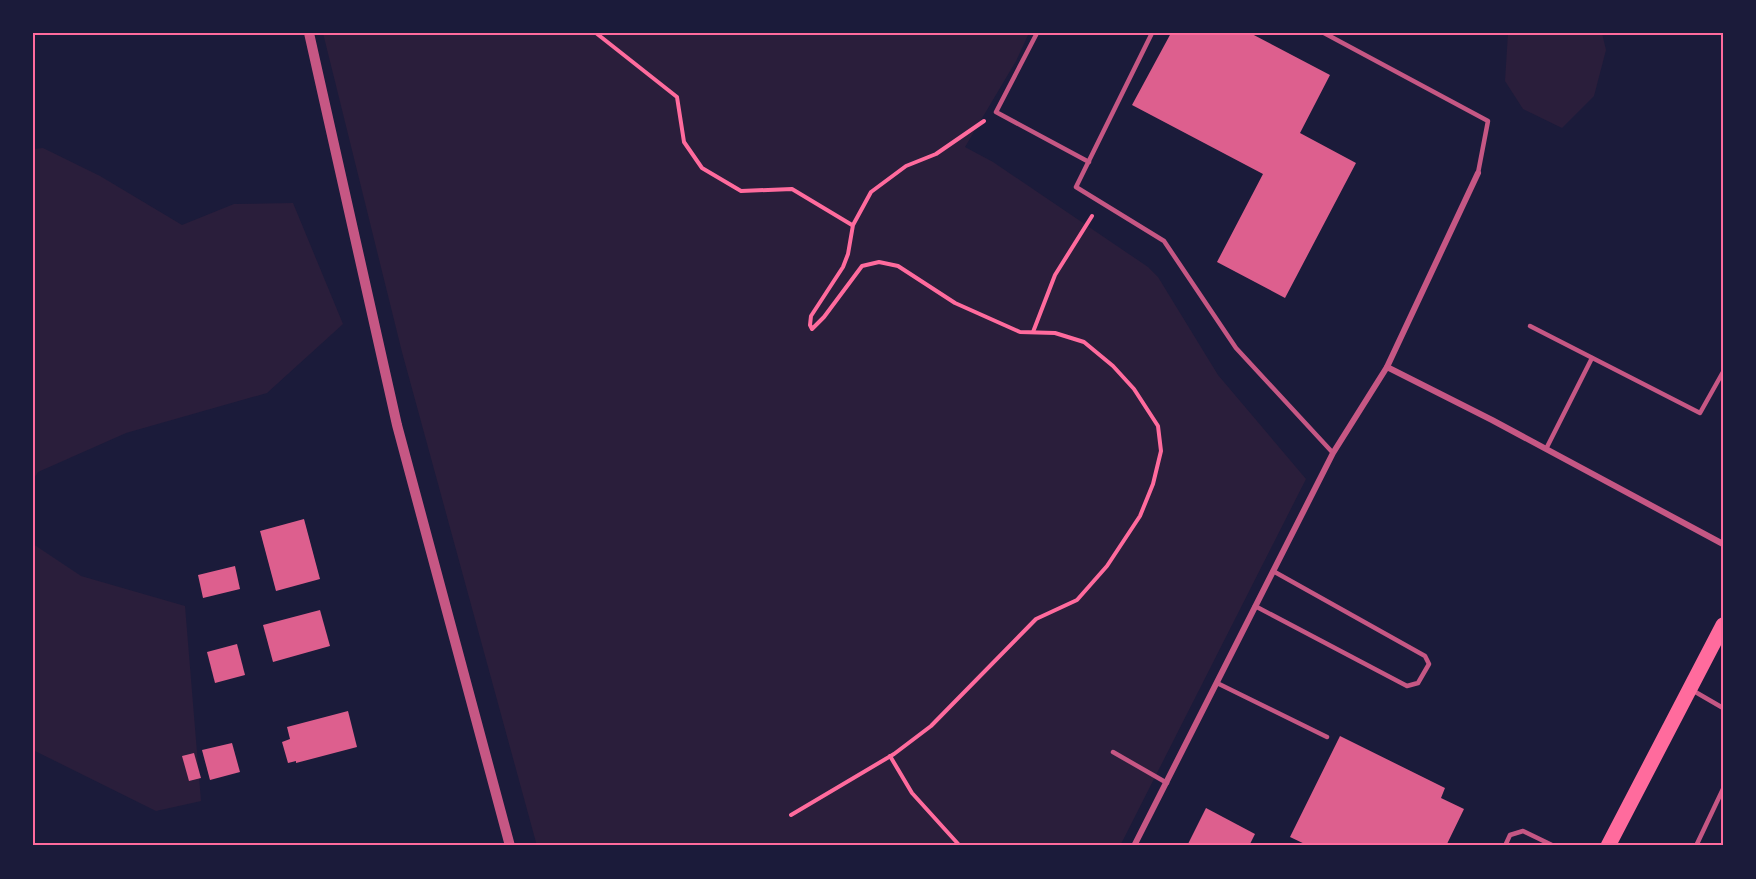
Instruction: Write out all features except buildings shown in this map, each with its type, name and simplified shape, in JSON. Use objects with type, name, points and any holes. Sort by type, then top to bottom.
[{"type":"main road","points":[[1608,846],[1723,625]]},
{"type":"street","points":[[309,33],[397,425],[510,846]]},
{"type":"street","points":[[1134,846],[1332,453],[1387,367],[1478,173]]},
{"type":"street","points":[[1387,367],[1723,544]]},
{"type":"lane","points":[[1037,33],[996,112],[1089,162]]},
{"type":"lane","points":[[1152,33],[1076,187],[1164,241],[1236,348],[1332,453]]},
{"type":"lane","points":[[1324,33],[1488,121],[1478,173]]},
{"type":"lane","points":[[1530,326],[1700,413],[1723,372]]},
{"type":"lane","points":[[1546,449],[1592,358]]},
{"type":"lane","points":[[1256,606],[1407,686],[1418,683],[1429,664],[1425,656],[1273,572]]},
{"type":"lane","points":[[1217,682],[1327,737]]},
{"type":"lane","points":[[1690,689],[1723,708]]},
{"type":"lane","points":[[1113,752],[1167,783]]},
{"type":"lane","points":[[1696,846],[1723,789]]},
{"type":"lane","points":[[1504,846],[1510,835],[1523,831],[1554,846]]},
{"type":"path","points":[[596,33],[677,97],[684,142],[702,168],[741,192],[792,189],[853,225]]},
{"type":"path","points":[[791,815],[890,756],[931,726],[1036,620],[1077,600],[1107,566],[1140,516],[1153,484],[1161,451],[1158,426],[1134,389],[1113,366],[1084,342],[1055,333],[1020,332],[955,303],[898,266],[879,262],[862,266],[824,317],[812,329],[810,325],[811,316],[843,267],[848,254],[853,225],[871,192],[906,166],[936,154],[996,112]]},
{"type":"path","points":[[1034,332],[1055,275],[1101,202]]},
{"type":"path","points":[[890,756],[912,793],[960,846]]},
{"type":"shaded area","points":[[323,33],[1029,33],[1016,61],[965,147],[993,162],[1148,267],[1158,277],[1218,375],[1306,479],[1120,846],[537,846],[402,352]]},
{"type":"shaded area","points":[[1508,33],[1602,33],[1606,50],[1594,96],[1562,128],[1523,109],[1505,81]]},
{"type":"shaded area","points":[[43,148],[100,176],[182,225],[234,204],[293,203],[343,324],[267,393],[126,433],[38,472],[33,480],[33,149]]},
{"type":"shaded area","points":[[33,544],[81,576],[185,606],[201,801],[156,811],[33,750]]}]
